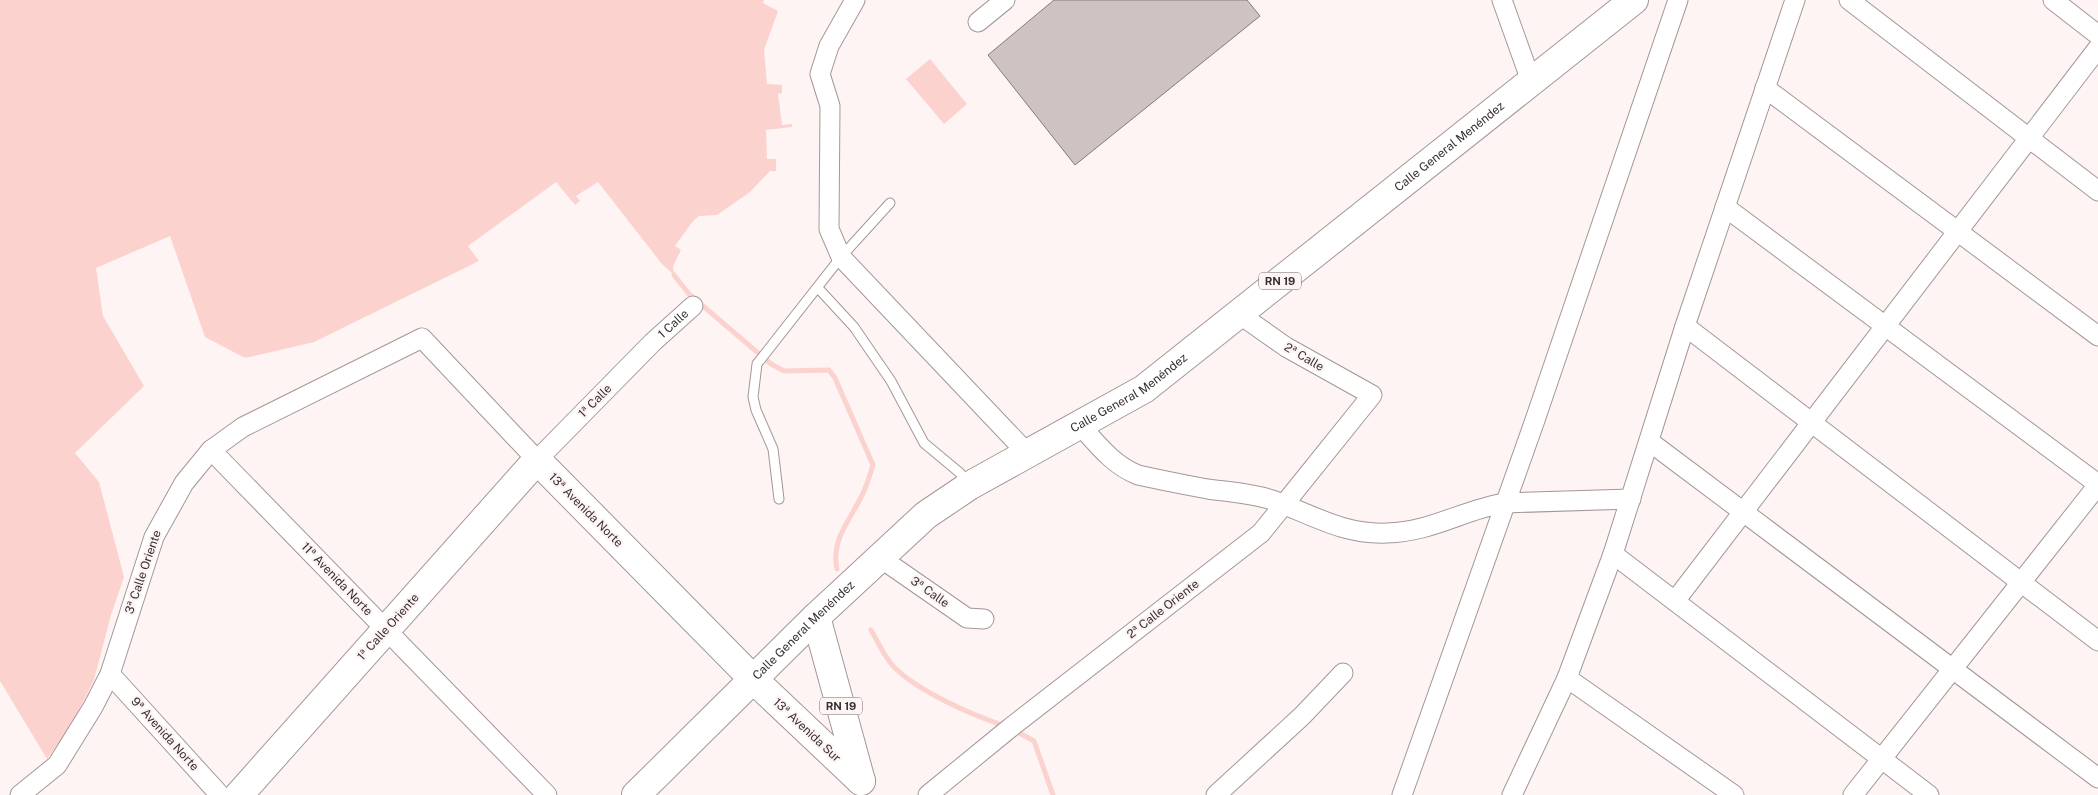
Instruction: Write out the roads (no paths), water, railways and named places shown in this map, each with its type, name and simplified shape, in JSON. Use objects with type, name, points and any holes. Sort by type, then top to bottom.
[{"type":"main road","name":"Calle General Menéndez","points":[[636,795],[816,617],[926,515],[969,486],[1144,389],[1634,0]]},
{"type":"main road","name":"1ª Calle Oriente","points":[[239,795],[536,460]]},
{"type":"main road","name":"13ª Avenida Norte","points":[[536,460],[752,679]]},
{"type":"main road","name":"RN 19","points":[[816,617],[863,788]]},
{"type":"main road","name":"13ª Avenida Sur","points":[[752,679],[863,788]]},
{"type":"street","points":[[855,0],[830,46],[820,74],[830,106],[829,229],[841,257],[1028,453]]},
{"type":"street","points":[[978,22],[1005,0]]},
{"type":"street","points":[[1502,0],[1531,81]]},
{"type":"street","points":[[1402,795],[1538,410],[1678,0]]},
{"type":"street","points":[[1512,795],[1567,678],[1613,554],[1650,442],[1685,326],[1795,0]]},
{"type":"street","points":[[1849,0],[2098,192]]},
{"type":"street","points":[[2053,0],[2098,35]]},
{"type":"street","points":[[1675,601],[2098,48]]},
{"type":"street","points":[[1765,88],[2098,336]]},
{"type":"street","points":[[1725,207],[2098,485],[1853,795]]},
{"type":"street","name":"1 Calle","points":[[653,342],[693,306]]},
{"type":"street","name":"2ª Calle","points":[[1239,314],[1286,347],[1372,395]]},
{"type":"street","points":[[1685,326],[2098,641]]},
{"type":"street","name":"3ª Calle Oriente","points":[[20,795],[57,764],[93,707],[110,674],[154,537],[184,483],[211,450],[242,427],[422,338]]},
{"type":"street","name":"13ª Avenida Norte","points":[[422,338],[536,460]]},
{"type":"street","name":"1ª Calle","points":[[536,460],[653,342]]},
{"type":"street","name":"2ª Calle Oriente","points":[[928,795],[1010,728],[1261,533],[1372,395]]},
{"type":"street","points":[[1080,425],[1110,459],[1122,468],[1138,475],[1251,495],[1314,519],[1354,531],[1409,532],[1437,525],[1492,505],[1504,503],[1631,499]]},
{"type":"street","points":[[1650,442],[2098,778]]},
{"type":"street","name":"11ª Avenida Norte","points":[[211,450],[546,795]]},
{"type":"street","points":[[1613,554],[1929,795]]},
{"type":"street","name":"3ª Calle","points":[[879,557],[967,618],[984,619]]},
{"type":"street","name":"9ª Avenida Norte","points":[[110,674],[220,795]]},
{"type":"street","points":[[1216,795],[1302,716],[1343,674]]},
{"type":"street","points":[[1567,678],[1734,795]]},
{"type":"lane","points":[[779,499],[773,449],[756,410],[753,397],[758,364],[841,257],[890,203]]},
{"type":"lane","points":[[818,288],[854,327],[891,381],[924,443],[960,473],[969,486]]},
{"type":"waterway","points":[[674,275],[689,294],[771,364],[784,371],[829,370],[835,378],[873,465],[864,492],[838,542],[836,550],[837,569]]},
{"type":"waterway","points":[[871,630],[893,666],[903,675],[930,693],[961,709],[1005,726]]},
{"type":"waterway","points":[[1014,730],[1034,741],[1053,795]]}]
